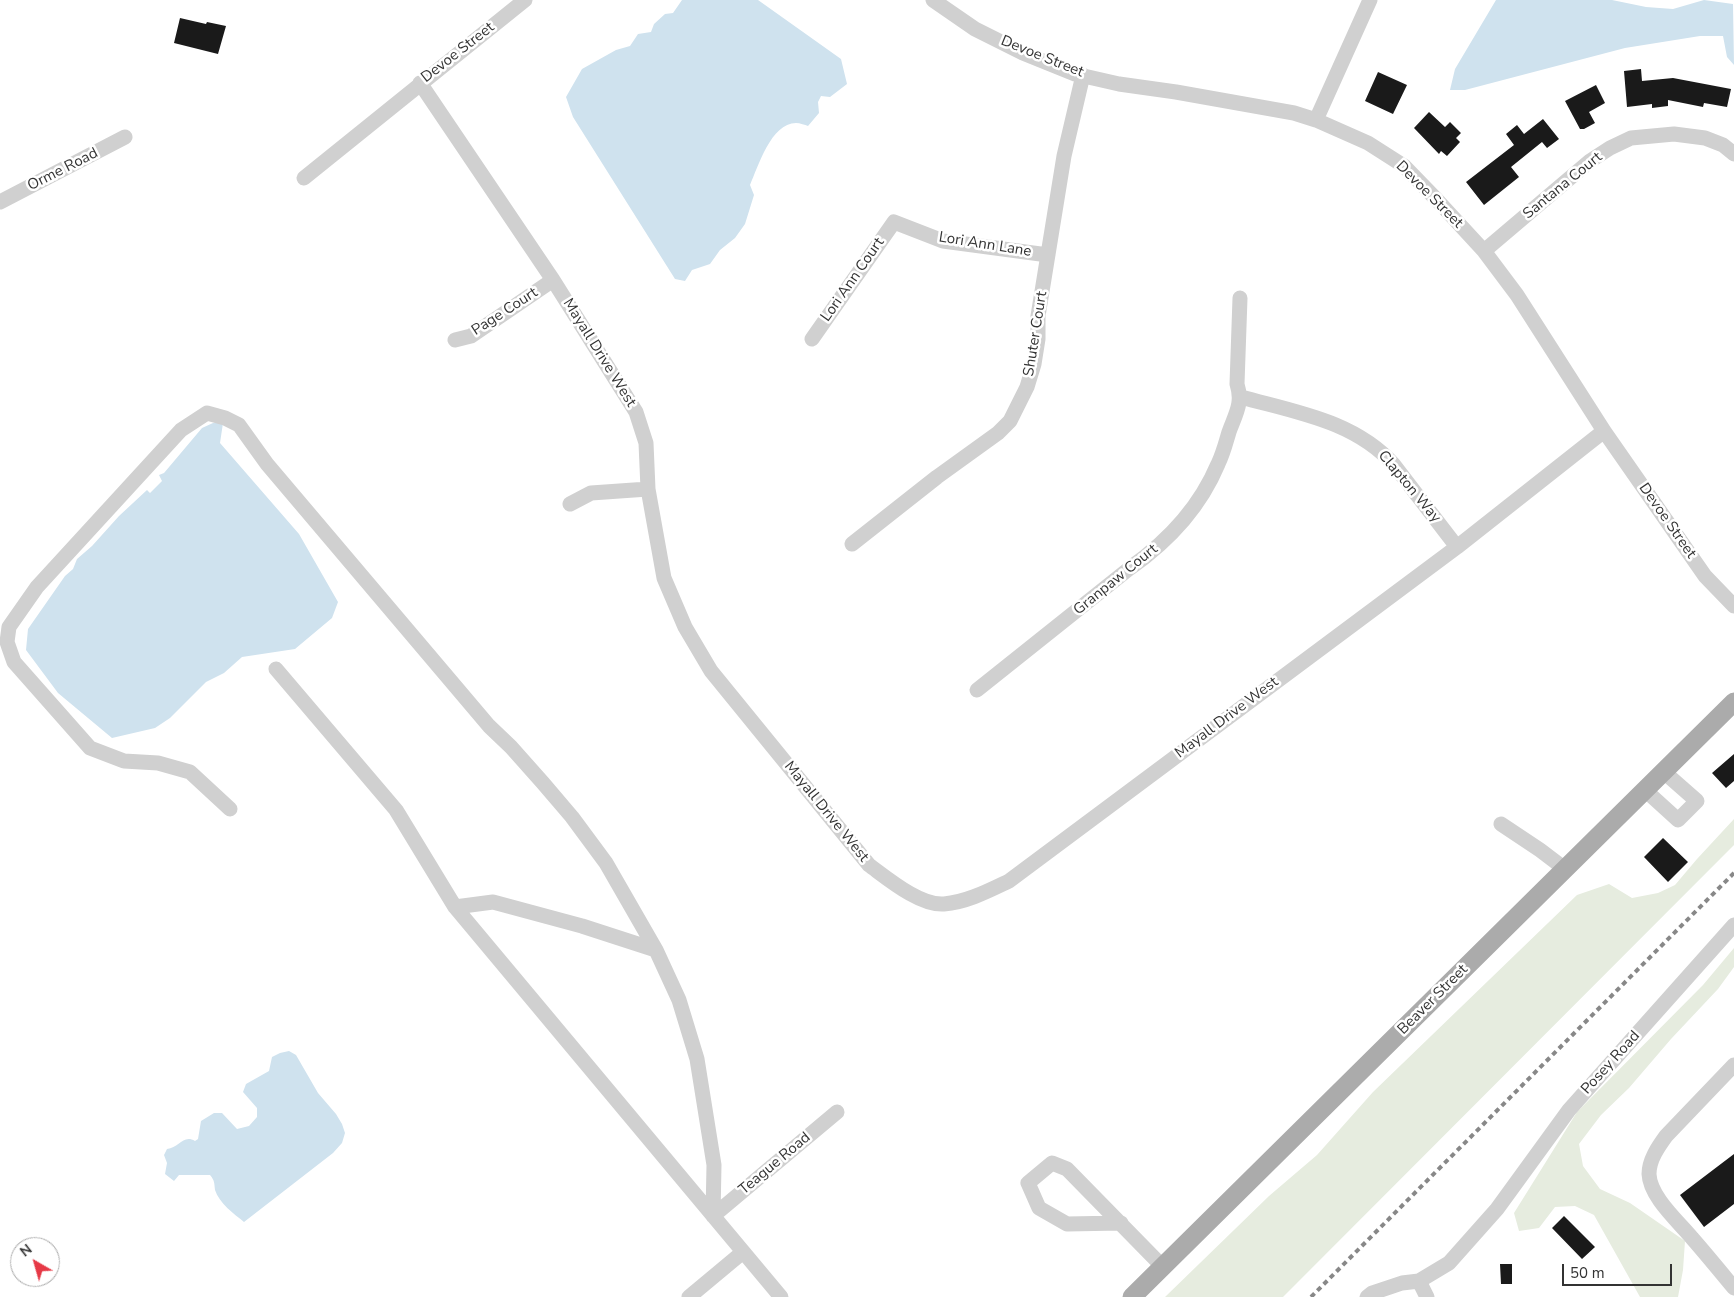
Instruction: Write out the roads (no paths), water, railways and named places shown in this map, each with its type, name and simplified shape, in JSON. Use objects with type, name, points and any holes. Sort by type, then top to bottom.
[{"type":"main road","name":"Beaver Street","points":[[1132,1297],[1734,702]]},
{"type":"street","name":"Devoe Street","points":[[304,178],[525,0]]},
{"type":"street","name":"Devoe Street","points":[[933,0],[975,28],[1015,49],[1083,75],[1119,84],[1176,92],[1294,114],[1316,120],[1368,143],[1404,166],[1484,251],[1532,317],[1604,431],[1705,576],[1734,606]]},
{"type":"street","points":[[1316,120],[1370,0]]},
{"type":"street","name":"Shuter Court","points":[[852,544],[937,477],[998,433],[1010,421],[1027,387],[1034,364],[1038,339],[1038,316],[1064,156],[1083,75]]},
{"type":"street","name":"Mayall Drive West","points":[[420,83],[553,280],[636,412],[646,443],[648,489],[664,578],[685,627],[711,671],[869,865],[897,885],[924,900],[942,904],[972,898],[1009,881],[1457,547],[1604,431]]},
{"type":"street","name":"Santana Court","points":[[1484,251],[1590,161],[1610,148],[1631,138],[1674,134],[1705,138],[1723,145],[1734,154]]},
{"type":"street","name":"Orme Road","points":[[0,202],[125,138]]},
{"type":"street","name":"Lori Ann Lane","points":[[894,222],[943,241],[1048,255]]},
{"type":"street","name":"Lori Ann Court","points":[[812,339],[894,222]]},
{"type":"street","name":"Page Court","points":[[455,340],[471,336],[553,280]]},
{"type":"street","name":"Granpaw Court","points":[[977,690],[1130,568],[1152,553],[1188,515],[1203,494],[1218,465],[1241,397],[1238,384],[1240,298]]},
{"type":"street","name":"Clapton Way","points":[[1241,397],[1314,417],[1348,430],[1365,439],[1394,464],[1457,547]]},
{"type":"street","points":[[230,809],[190,772],[158,763],[124,761],[90,748],[14,662],[6,642],[9,627],[37,587],[182,430],[208,413],[239,425],[266,464],[482,719],[511,747],[572,817],[606,863],[656,950],[679,1000],[697,1059],[714,1165],[712,1216]]},
{"type":"street","points":[[570,504],[590,493],[648,489]]},
{"type":"street","points":[[276,669],[396,810],[455,907],[781,1297]]},
{"type":"street","points":[[1645,790],[1678,820],[1697,801],[1664,772]]},
{"type":"street","points":[[1501,824],[1565,869]]},
{"type":"street","points":[[455,907],[493,902],[582,926],[656,950]]},
{"type":"street","name":"Posey Road","points":[[1367,1297],[1372,1293],[1387,1288],[1419,1281],[1449,1263],[1497,1208],[1569,1110],[1734,925]]},
{"type":"street","points":[[1734,1065],[1666,1136],[1657,1149],[1651,1163],[1649,1175],[1654,1189],[1665,1207],[1734,1288]]},
{"type":"street","name":"Teague Road","points":[[712,1216],[837,1112]]},
{"type":"street","points":[[1120,1223],[1067,1224],[1039,1208],[1028,1184],[1052,1163],[1067,1168],[1163,1267]]},
{"type":"street","points":[[689,1297],[743,1252]]},
{"type":"street","points":[[1419,1281],[1427,1297]]},
{"type":"water","points":[[682,0],[758,0],[841,59],[847,84],[830,97],[821,96],[818,102],[819,113],[808,126],[796,123],[787,125],[779,130],[761,157],[750,185],[754,195],[745,224],[735,238],[720,250],[710,264],[692,270],[685,281],[675,279],[573,117],[566,97],[582,69],[616,50],[630,46],[638,34],[651,32],[654,24],[665,14],[673,13]]},
{"type":"water","points":[[1496,0],[1612,0],[1646,7],[1673,9],[1704,0],[1733,4],[1734,65],[1727,57],[1723,36],[1700,36],[1625,48],[1465,90],[1450,90],[1455,69]]},
{"type":"water","points":[[213,423],[223,423],[220,443],[299,534],[338,602],[332,618],[295,649],[242,657],[224,673],[206,682],[170,718],[155,728],[112,738],[58,693],[26,650],[28,629],[65,576],[73,569],[77,559],[147,490],[150,493],[162,481],[159,475],[164,473],[202,428]]},
{"type":"water","points":[[289,1051],[296,1055],[318,1093],[336,1114],[345,1133],[342,1143],[333,1153],[244,1222],[227,1208],[217,1195],[214,1181],[210,1175],[179,1175],[174,1181],[165,1174],[167,1163],[164,1155],[167,1149],[184,1140],[191,1139],[195,1141],[198,1139],[201,1121],[214,1113],[222,1113],[237,1129],[249,1126],[257,1117],[257,1108],[243,1092],[246,1084],[269,1071],[272,1057]]},
{"type":"railway","points":[[1311,1297],[1734,873]]}]
